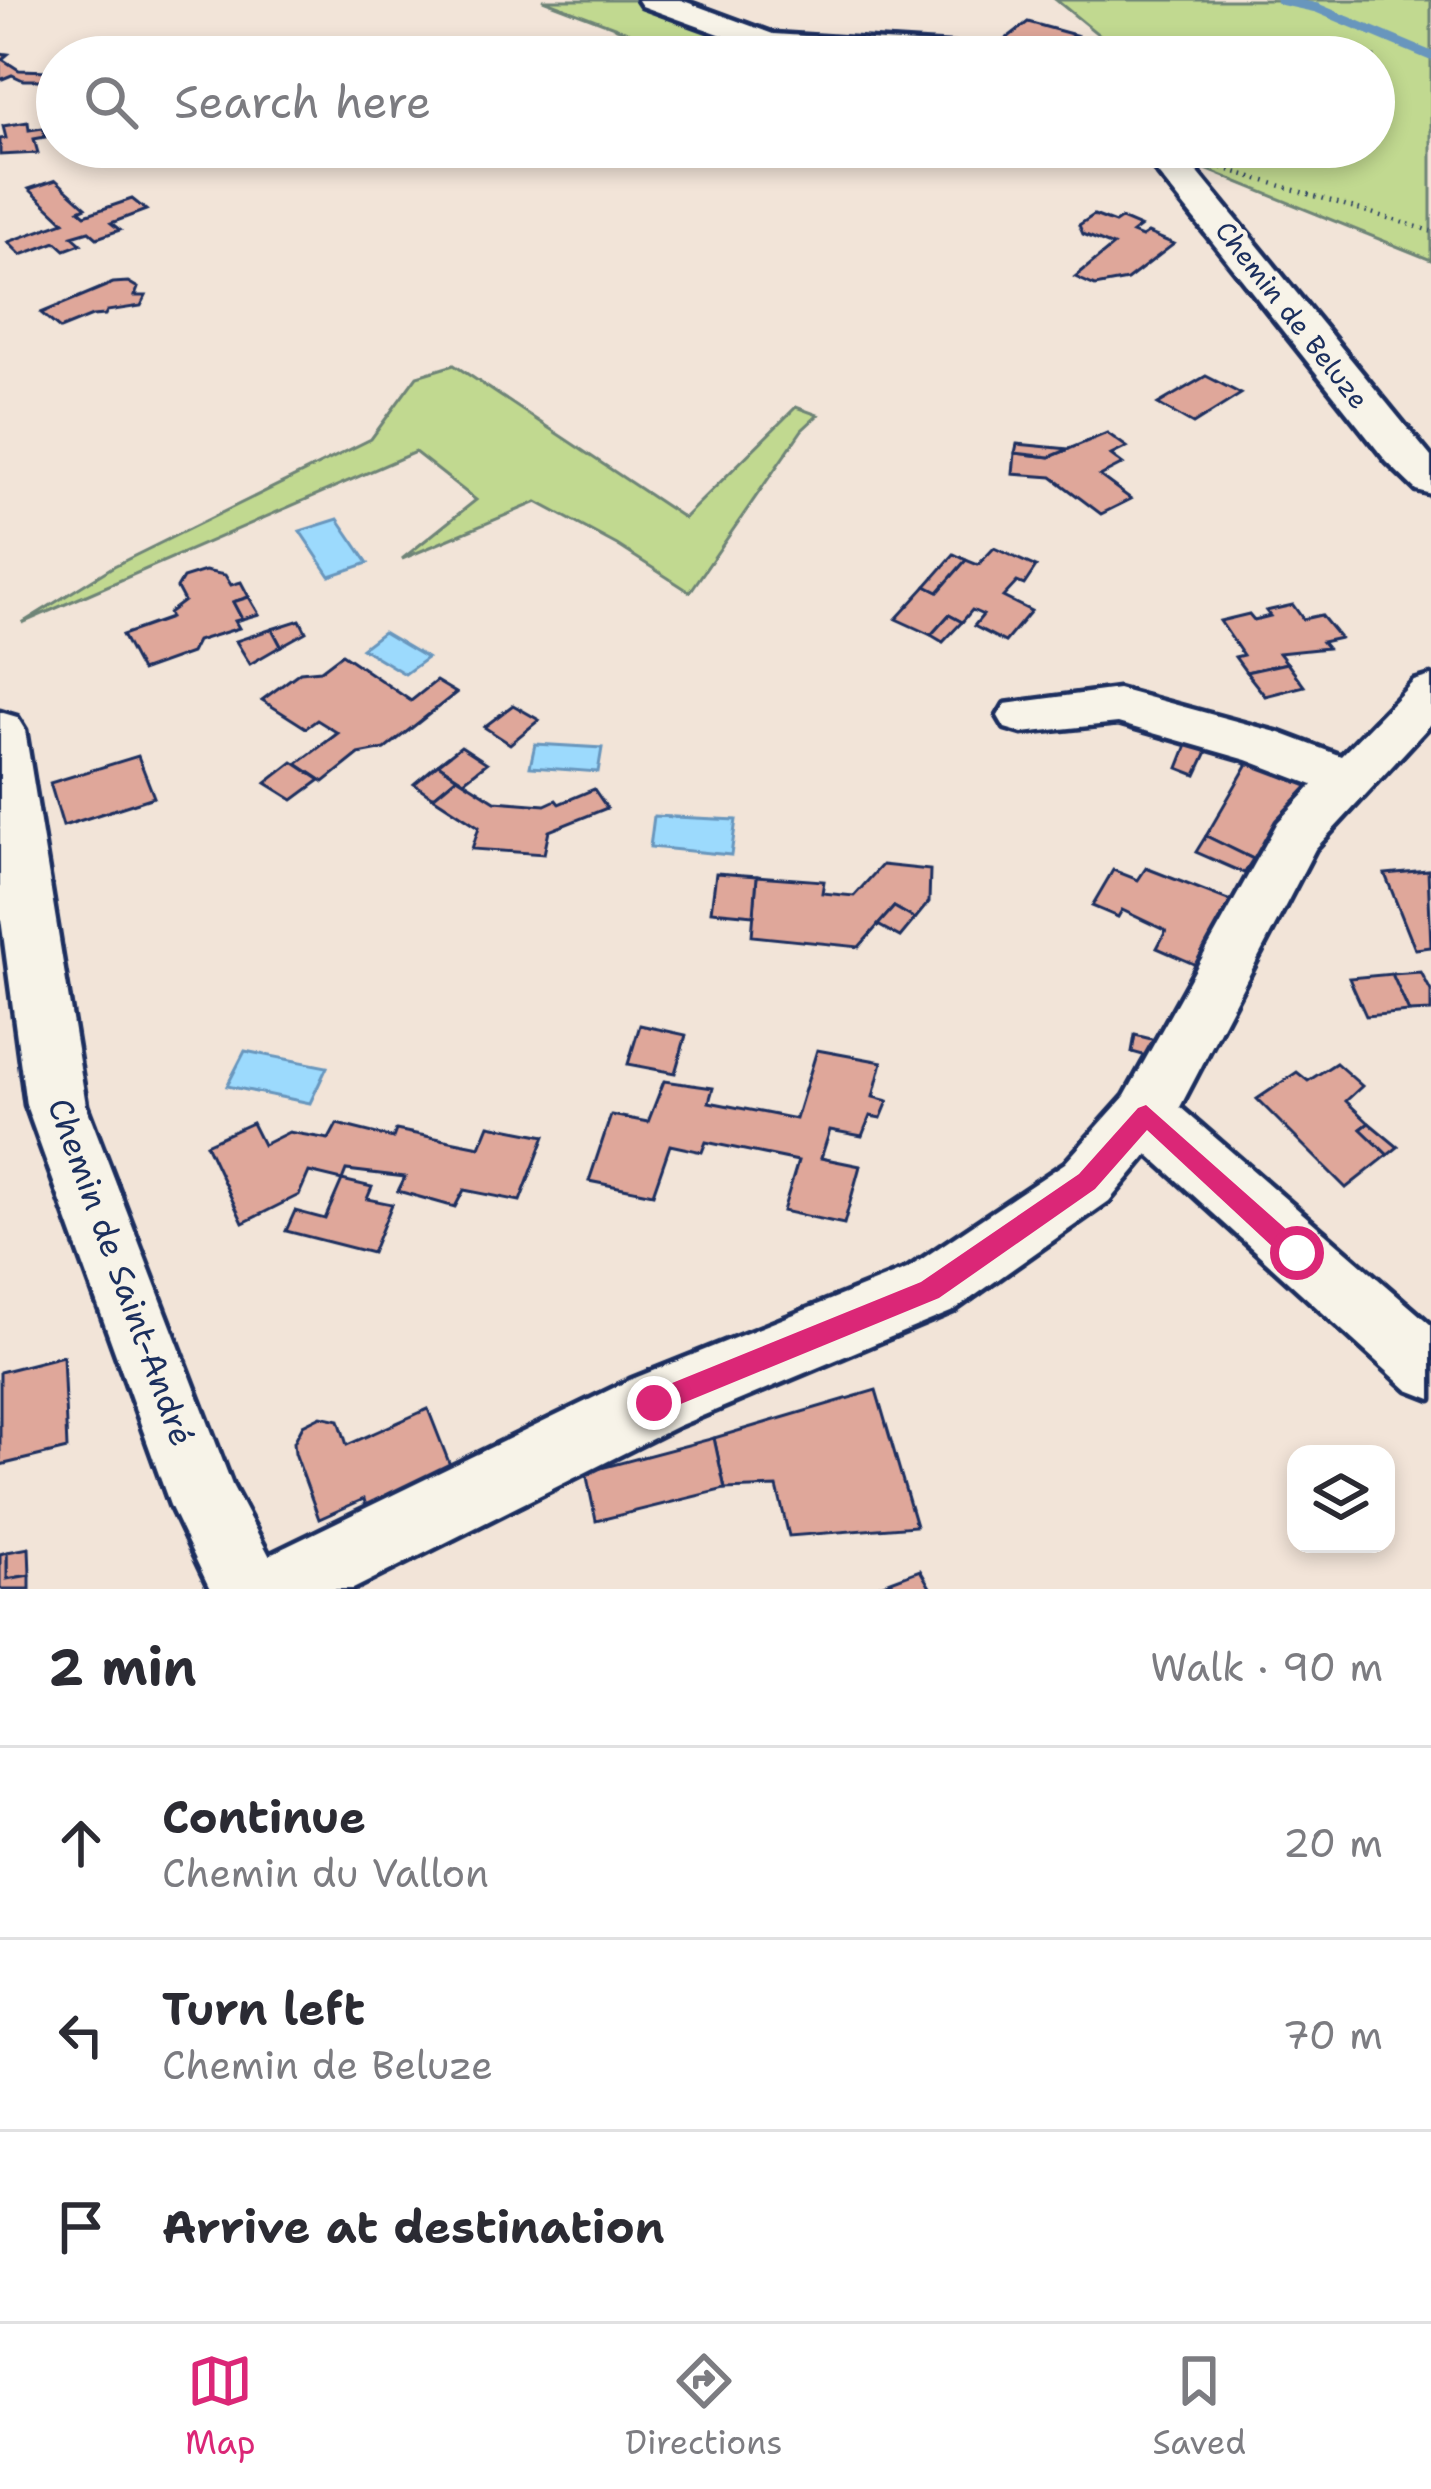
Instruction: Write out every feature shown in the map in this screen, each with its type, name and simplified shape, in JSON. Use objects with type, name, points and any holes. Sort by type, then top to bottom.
[{"type":"street","points":[[653,0],[750,36]]},
{"type":"street","name":"Chemin de Beluze","points":[[1174,168],[1402,453],[1431,482]]},
{"type":"street","points":[[277,1589],[654,1403],[930,1290],[1087,1182],[1146,1114],[1296,836],[1431,693]]},
{"type":"street","points":[[1022,716],[1118,706],[1262,746],[1350,779]]},
{"type":"street","name":"Chemin de Saint-André","points":[[0,730],[56,1105],[205,1505],[248,1589]]},
{"type":"street","points":[[1146,1114],[1297,1253],[1431,1367]]},
{"type":"path","points":[[1228,168],[1431,231]]},
{"type":"green space","points":[[543,0],[639,0],[735,36],[638,36]]},
{"type":"green space","points":[[1056,0],[1431,0],[1431,260],[1203,168],[1395,168],[1395,36],[1100,36]]},
{"type":"green space","points":[[454,365],[684,518],[796,407],[818,415],[802,430],[690,592],[537,502],[402,559],[476,500],[415,452],[22,623],[114,566],[371,439],[417,376]]},
{"type":"water","points":[[338,519],[368,563],[330,576],[300,531]]},
{"type":"water","points":[[383,632],[427,658],[405,674],[362,648]]},
{"type":"water","points":[[535,744],[602,748],[598,772],[530,767]]},
{"type":"water","points":[[654,816],[736,820],[731,855],[650,847]]},
{"type":"water","points":[[245,1051],[327,1067],[310,1103],[227,1086]]},
{"type":"building","points":[[1028,22],[1075,35],[1073,36],[1010,36]]},
{"type":"building","points":[[0,53],[8,54],[2,59],[19,70],[36,71],[36,80],[12,75],[0,80]]},
{"type":"building","points":[[28,122],[29,130],[36,129],[36,153],[0,155],[0,139],[6,138],[3,126]]},
{"type":"building","points":[[56,180],[86,207],[79,210],[85,215],[132,199],[146,210],[111,223],[120,230],[97,238],[89,231],[72,236],[81,244],[65,250],[56,242],[21,255],[8,242],[64,222],[29,189]]},
{"type":"building","points":[[1094,215],[1115,223],[1121,219],[1140,227],[1132,233],[1142,237],[1148,233],[1174,244],[1127,280],[1095,286],[1075,277],[1113,246],[1083,234],[1079,225]]},
{"type":"building","points":[[128,282],[138,288],[135,296],[146,296],[141,306],[107,311],[60,329],[41,313],[113,283]]},
{"type":"building","points":[[1206,376],[1241,394],[1193,424],[1158,404]]},
{"type":"building","points":[[1107,433],[1127,447],[1111,455],[1123,464],[1100,476],[1131,499],[1101,514],[1052,477],[1013,474],[1015,453],[1050,457]]},
{"type":"building","points":[[1017,444],[1069,449],[1050,457],[1015,453]]},
{"type":"building","points":[[994,548],[1036,567],[1024,585],[1017,582],[1003,597],[1031,611],[1005,642],[974,626],[983,615],[972,610],[962,622],[949,615],[931,635],[896,619],[926,586],[938,592],[966,560],[978,565]]},
{"type":"building","points":[[954,554],[966,560],[938,592],[926,586]]},
{"type":"building","points":[[205,571],[225,575],[231,585],[241,582],[249,597],[233,602],[242,619],[235,621],[239,628],[197,641],[191,653],[141,671],[122,635],[170,618],[168,613],[184,601],[177,588],[183,578]]},
{"type":"building","points":[[249,597],[259,614],[242,619],[233,602]]},
{"type":"building","points":[[1293,605],[1303,619],[1321,615],[1340,638],[1322,642],[1327,648],[1279,653],[1287,663],[1246,672],[1235,657],[1243,655],[1220,621],[1249,614],[1254,620],[1270,616],[1266,611]]},
{"type":"building","points":[[949,615],[962,622],[943,642],[931,635]]},
{"type":"building","points":[[300,620],[306,632],[281,646],[272,629]]},
{"type":"building","points":[[272,629],[281,646],[250,664],[236,641]]},
{"type":"building","points":[[342,654],[411,701],[436,681],[456,693],[385,749],[359,754],[324,782],[297,764],[338,733],[317,720],[306,728],[262,700],[300,672],[321,670]]},
{"type":"building","points":[[1287,663],[1304,686],[1265,696],[1246,672]]},
{"type":"building","points":[[513,705],[539,720],[510,744],[484,727]]},
{"type":"building","points":[[1189,740],[1210,745],[1196,775],[1178,768]]},
{"type":"building","points":[[461,746],[487,763],[464,781],[438,764]]},
{"type":"building","points":[[1253,755],[1278,761],[1318,791],[1260,862],[1206,836]]},
{"type":"building","points":[[138,756],[154,797],[63,826],[50,783]]},
{"type":"building","points":[[293,762],[320,780],[293,800],[266,783]]},
{"type":"building","points":[[438,764],[457,777],[433,797],[414,784]]},
{"type":"building","points":[[457,777],[495,801],[545,805],[556,800],[559,804],[594,789],[607,808],[549,831],[544,854],[472,849],[479,827],[433,797]]},
{"type":"building","points":[[1206,836],[1253,859],[1244,873],[1196,852]]},
{"type":"building","points":[[882,865],[930,870],[929,902],[915,919],[894,907],[859,947],[752,936],[757,876],[824,881],[822,893],[854,896]]},
{"type":"building","points":[[1146,868],[1241,905],[1210,971],[1157,948],[1166,931],[1122,910],[1118,917],[1092,906],[1113,870],[1138,880]]},
{"type":"building","points":[[1428,870],[1431,947],[1415,949],[1385,874]]},
{"type":"building","points":[[716,873],[757,876],[754,915],[711,911]]},
{"type":"building","points":[[894,907],[915,919],[900,937],[878,925]]},
{"type":"building","points":[[1421,972],[1431,991],[1431,1011],[1409,1012],[1392,974]]},
{"type":"building","points":[[1392,974],[1409,1012],[1366,1016],[1349,978]]},
{"type":"building","points":[[640,1025],[686,1035],[675,1073],[628,1064]]},
{"type":"building","points":[[1135,1035],[1172,1044],[1164,1061],[1132,1052]]},
{"type":"building","points":[[817,1050],[882,1062],[873,1097],[888,1101],[881,1118],[870,1116],[862,1136],[830,1130],[821,1158],[860,1166],[844,1224],[783,1211],[798,1161],[706,1142],[702,1152],[670,1145],[653,1194],[589,1181],[611,1115],[648,1122],[664,1081],[713,1088],[709,1102],[796,1119]]},
{"type":"building","points":[[1336,1063],[1362,1086],[1346,1101],[1369,1123],[1361,1129],[1388,1155],[1346,1188],[1257,1099],[1297,1072],[1308,1081]]},
{"type":"building","points":[[252,1123],[263,1145],[289,1132],[329,1139],[337,1124],[393,1138],[396,1130],[480,1147],[489,1125],[545,1136],[520,1201],[464,1190],[455,1207],[398,1191],[405,1177],[346,1170],[342,1180],[309,1172],[299,1195],[243,1223],[206,1144]]},
{"type":"building","points":[[1369,1123],[1398,1147],[1388,1155],[1361,1129]]},
{"type":"building","points":[[342,1180],[372,1187],[367,1199],[392,1204],[372,1253],[286,1231],[295,1211],[325,1219]]},
{"type":"building","points":[[63,1356],[67,1449],[0,1465],[0,1372]]},
{"type":"building","points":[[876,1390],[916,1526],[789,1536],[777,1487],[725,1489],[714,1438]]},
{"type":"building","points":[[428,1409],[455,1478],[371,1525],[364,1499],[319,1519],[295,1453],[294,1442],[303,1425],[321,1416],[339,1420],[347,1445]]},
{"type":"building","points":[[714,1438],[725,1489],[596,1521],[586,1472]]},
{"type":"building","points":[[29,1548],[30,1575],[7,1579],[7,1552]]},
{"type":"building","points":[[7,1552],[7,1579],[30,1575],[30,1589],[0,1589],[0,1554]]},
{"type":"building","points":[[920,1570],[931,1589],[870,1589]]},
{"type":"waterway","points":[[1280,0],[1317,8],[1384,36]]},
{"type":"waterway","points":[[1395,41],[1431,56]]},
{"type":"route","points":[[654,1403],[930,1290],[1087,1182],[1146,1114],[1297,1253]]}]
